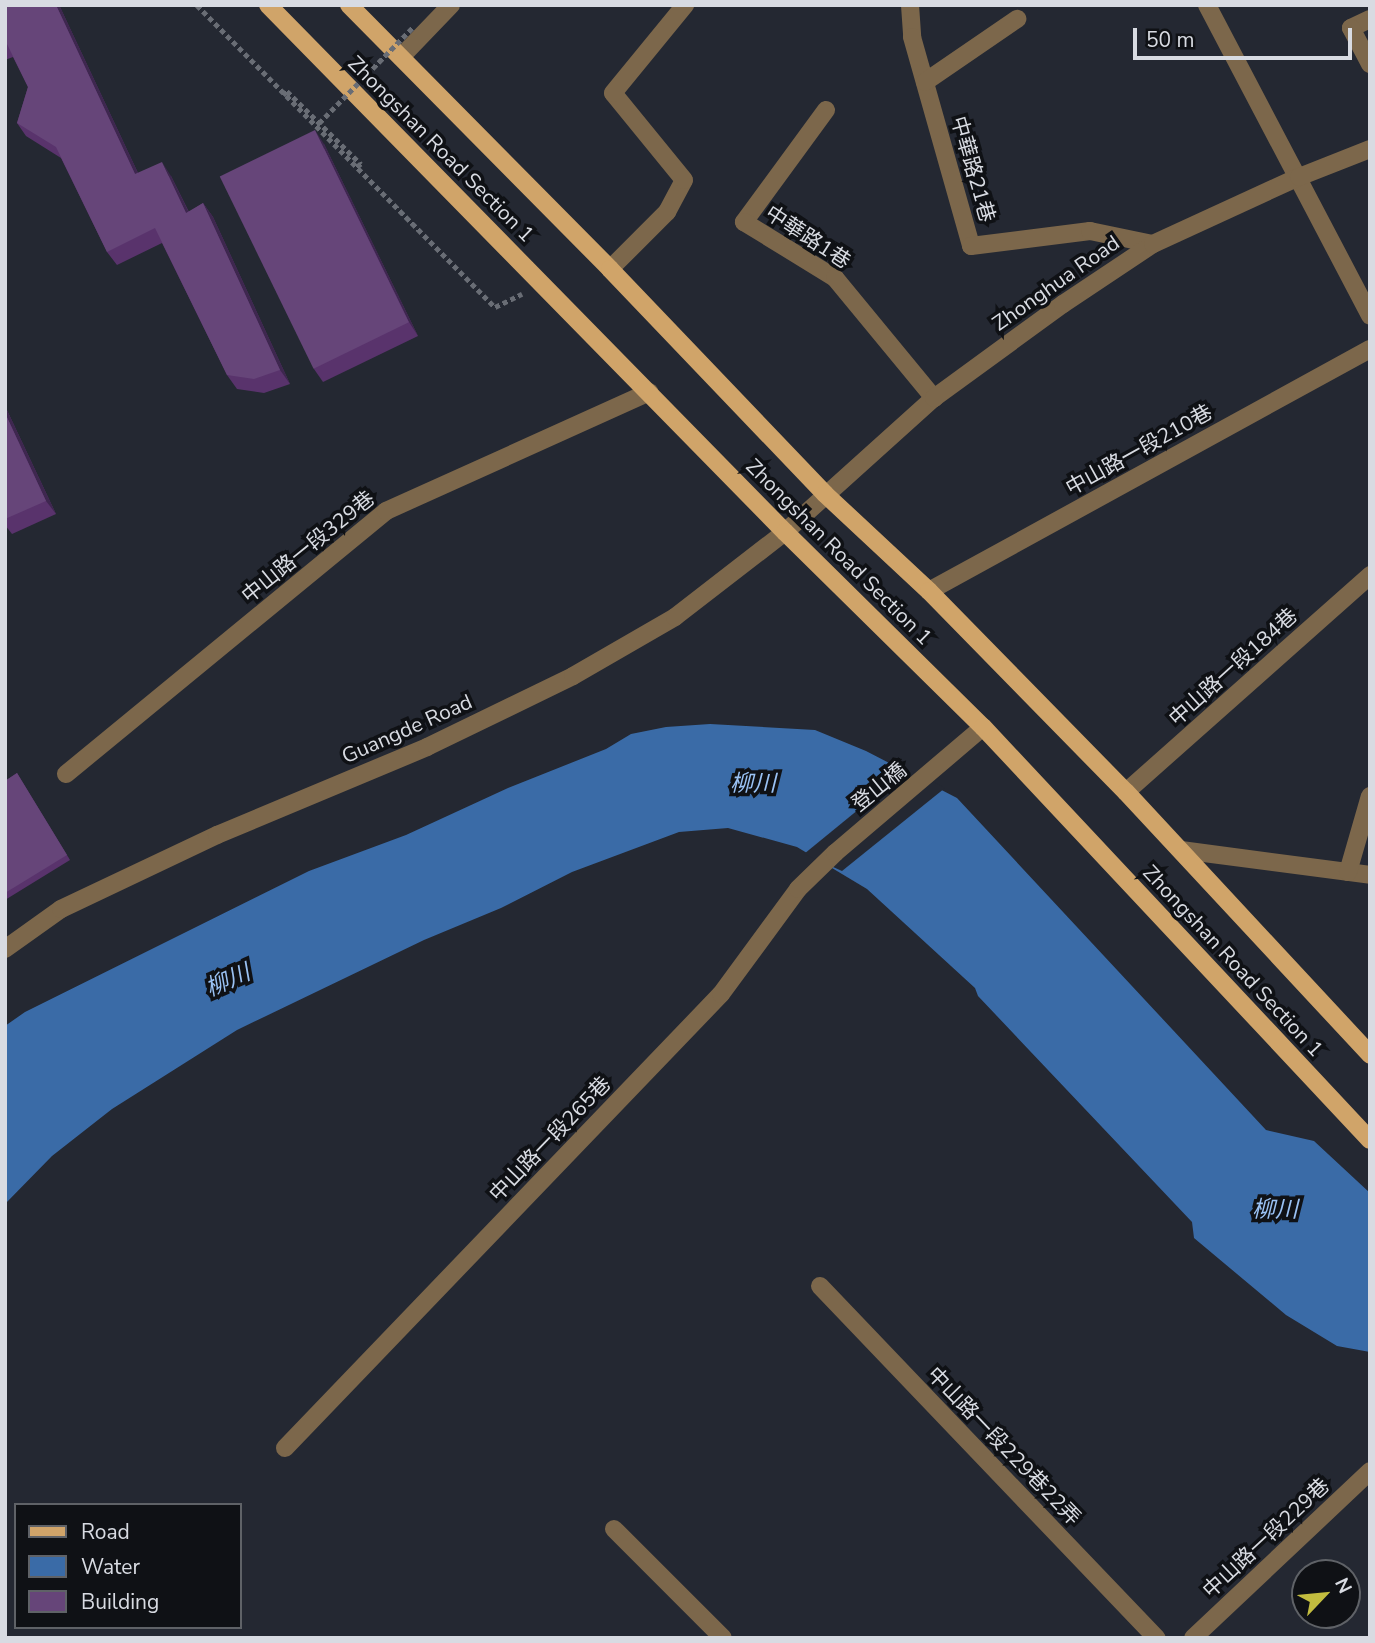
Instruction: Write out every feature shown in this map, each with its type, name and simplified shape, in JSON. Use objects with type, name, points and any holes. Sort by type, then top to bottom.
[{"type":"main road","name":"Zhongshan Road Section 1","points":[[268,5],[785,532],[983,727],[1370,1140]]},
{"type":"main road","name":"Zhongshan Road Section 1","points":[[349,5],[610,269],[825,494],[929,591],[1126,792],[1370,1055]]},
{"type":"street","points":[[401,57],[452,5]]},
{"type":"street","points":[[610,269],[667,212],[684,180],[613,93],[685,5]]},
{"type":"street","name":"中華路21巷","points":[[910,5],[912,37],[971,246],[1090,231],[1153,244]]},
{"type":"street","points":[[1207,5],[1370,316]]},
{"type":"street","points":[[925,82],[1017,19]]},
{"type":"street","points":[[1370,19],[1351,27],[1370,64]]},
{"type":"street","name":"中華路1巷","points":[[825,110],[744,222],[835,278],[934,398]]},
{"type":"street","name":"Zhonghua Road","points":[[805,513],[934,398],[1063,304],[1153,244],[1299,177],[1370,149]]},
{"type":"street","name":"中山路一段210巷","points":[[929,591],[1370,349]]},
{"type":"street","name":"中山路一段329巷","points":[[66,774],[386,510],[649,392]]},
{"type":"street","name":"Guangde Road","points":[[5,949],[61,909],[217,835],[427,747],[573,676],[675,617],[785,532],[805,513]]},
{"type":"street","name":"中山路一段184巷","points":[[1126,792],[1370,575]]},
{"type":"street","name":"登山橋","points":[[835,853],[952,757],[983,727]]},
{"type":"street","points":[[1348,872],[1370,796]]},
{"type":"street","points":[[1181,850],[1370,875]]},
{"type":"street","name":"中山路一段265巷","points":[[285,1448],[722,994],[798,889],[835,853]]},
{"type":"street","name":"中山路一段229巷22弄","points":[[820,1286],[1156,1638]]},
{"type":"street","name":"中山路一段229巷","points":[[1193,1638],[1370,1471]]},
{"type":"street","points":[[614,1529],[723,1638]]},
{"type":"path","points":[[197,5],[495,307],[543,284]]},
{"type":"path","points":[[319,122],[413,27]]},
{"type":"path","points":[[284,95],[287,91],[361,164],[356,168]]},
{"type":"water","name":"柳川","points":[[710,724],[815,730],[866,751],[957,798],[1266,1130],[1314,1141],[1370,1193],[1370,1352],[1337,1346],[1286,1315],[1194,1238],[1192,1222],[978,996],[975,988],[867,889],[797,847],[728,828],[679,832],[572,872],[501,908],[424,940],[237,1030],[112,1109],[52,1156],[5,1204],[5,1026],[25,1012],[309,871],[406,835],[508,788],[606,749],[631,734],[666,727]]},
{"type":"pier","points":[[908,769],[945,788],[842,871],[804,854]]},
{"type":"building","points":[[5,5],[56,5],[135,174],[162,162],[186,213],[203,203],[280,370],[254,379],[227,375],[155,228],[107,252],[56,147],[17,123],[28,87],[5,42]]},
{"type":"building","points":[[315,130],[409,322],[314,369],[220,176]]},
{"type":"building","points":[[5,413],[46,501],[5,519]]},
{"type":"building","points":[[17,773],[67,855],[5,893],[5,781]]}]
